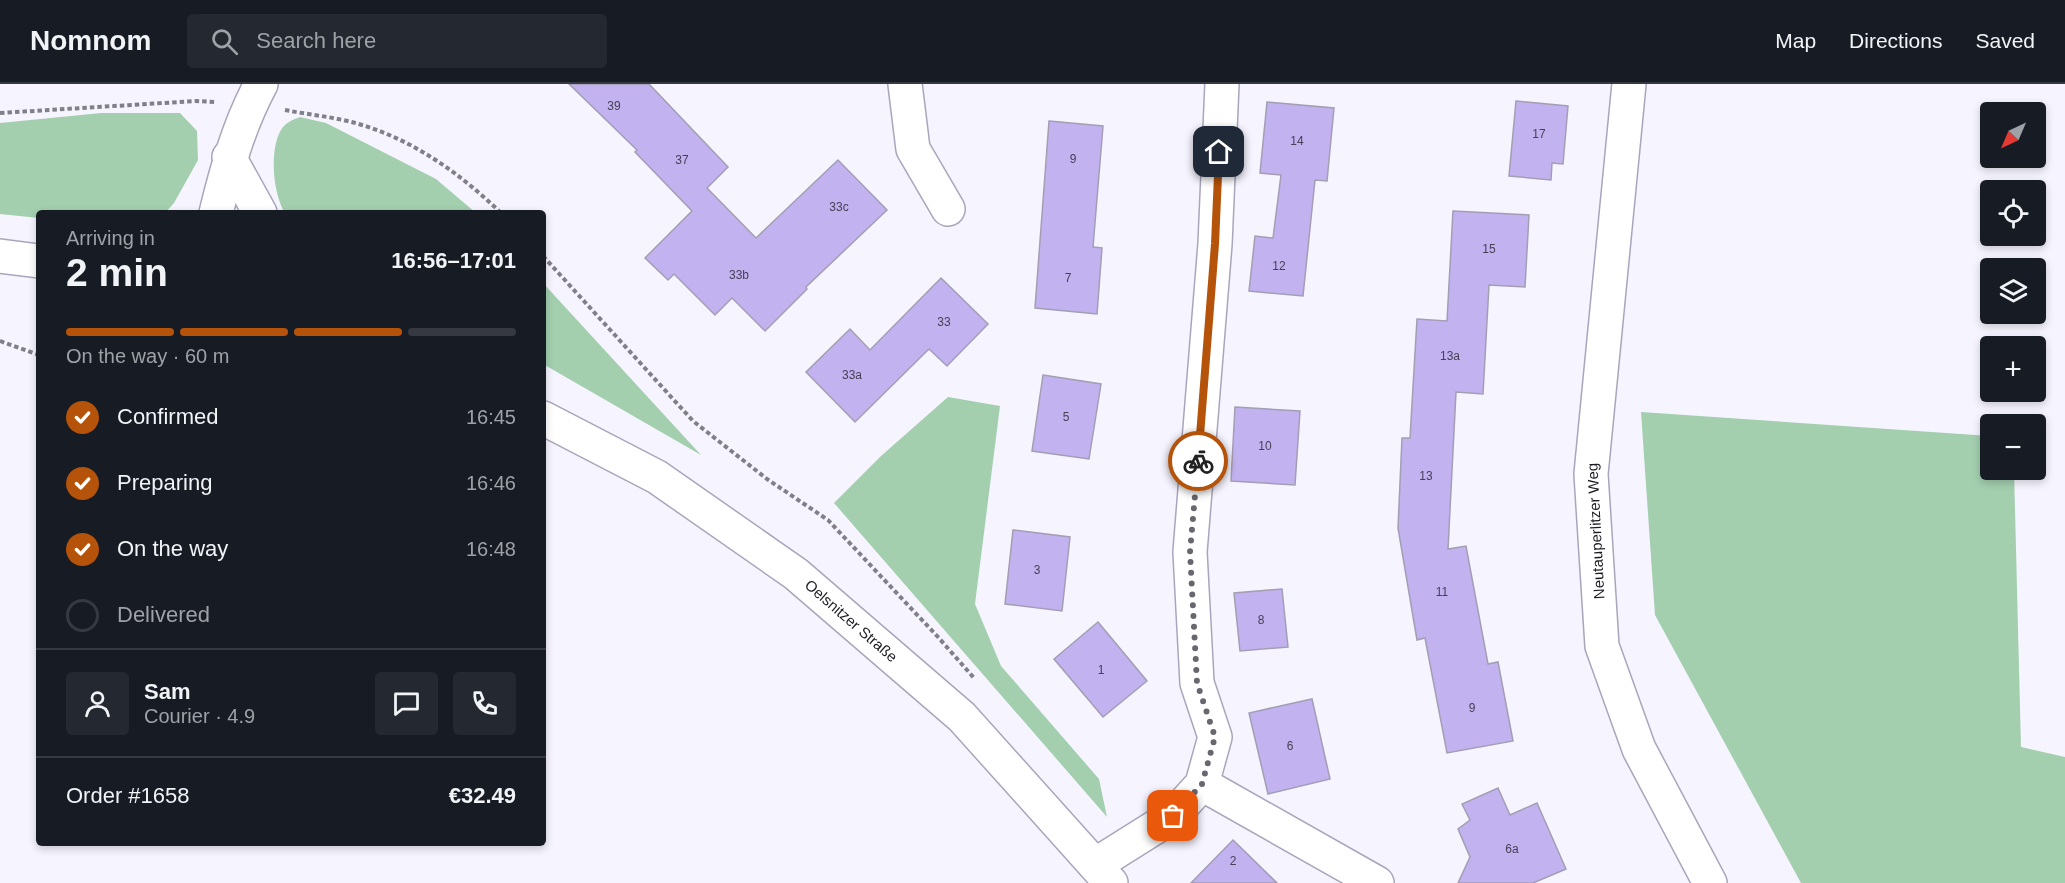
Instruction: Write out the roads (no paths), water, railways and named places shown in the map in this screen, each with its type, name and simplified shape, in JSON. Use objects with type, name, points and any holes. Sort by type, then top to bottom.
[{"type":"street","points":[[905,84],[913,149],[948,209]]},
{"type":"street","points":[[1103,874],[1173,816],[1202,784],[1215,737],[1197,683],[1190,552],[1215,244],[1222,84]]},
{"type":"street","name":"Neutauperlitzer Weg","points":[[1629,84],[1591,474],[1602,646],[1639,749],[1710,883]]},
{"type":"street","points":[[217,210],[229,157],[256,94]]},
{"type":"street","points":[[229,157],[258,210]]},
{"type":"street","points":[[0,256],[36,261]]},
{"type":"street","name":"Oelsnitzer Straße","points":[[546,420],[657,477],[796,574],[962,717],[1103,874]]},
{"type":"street","points":[[1202,784],[1377,883]]}]
